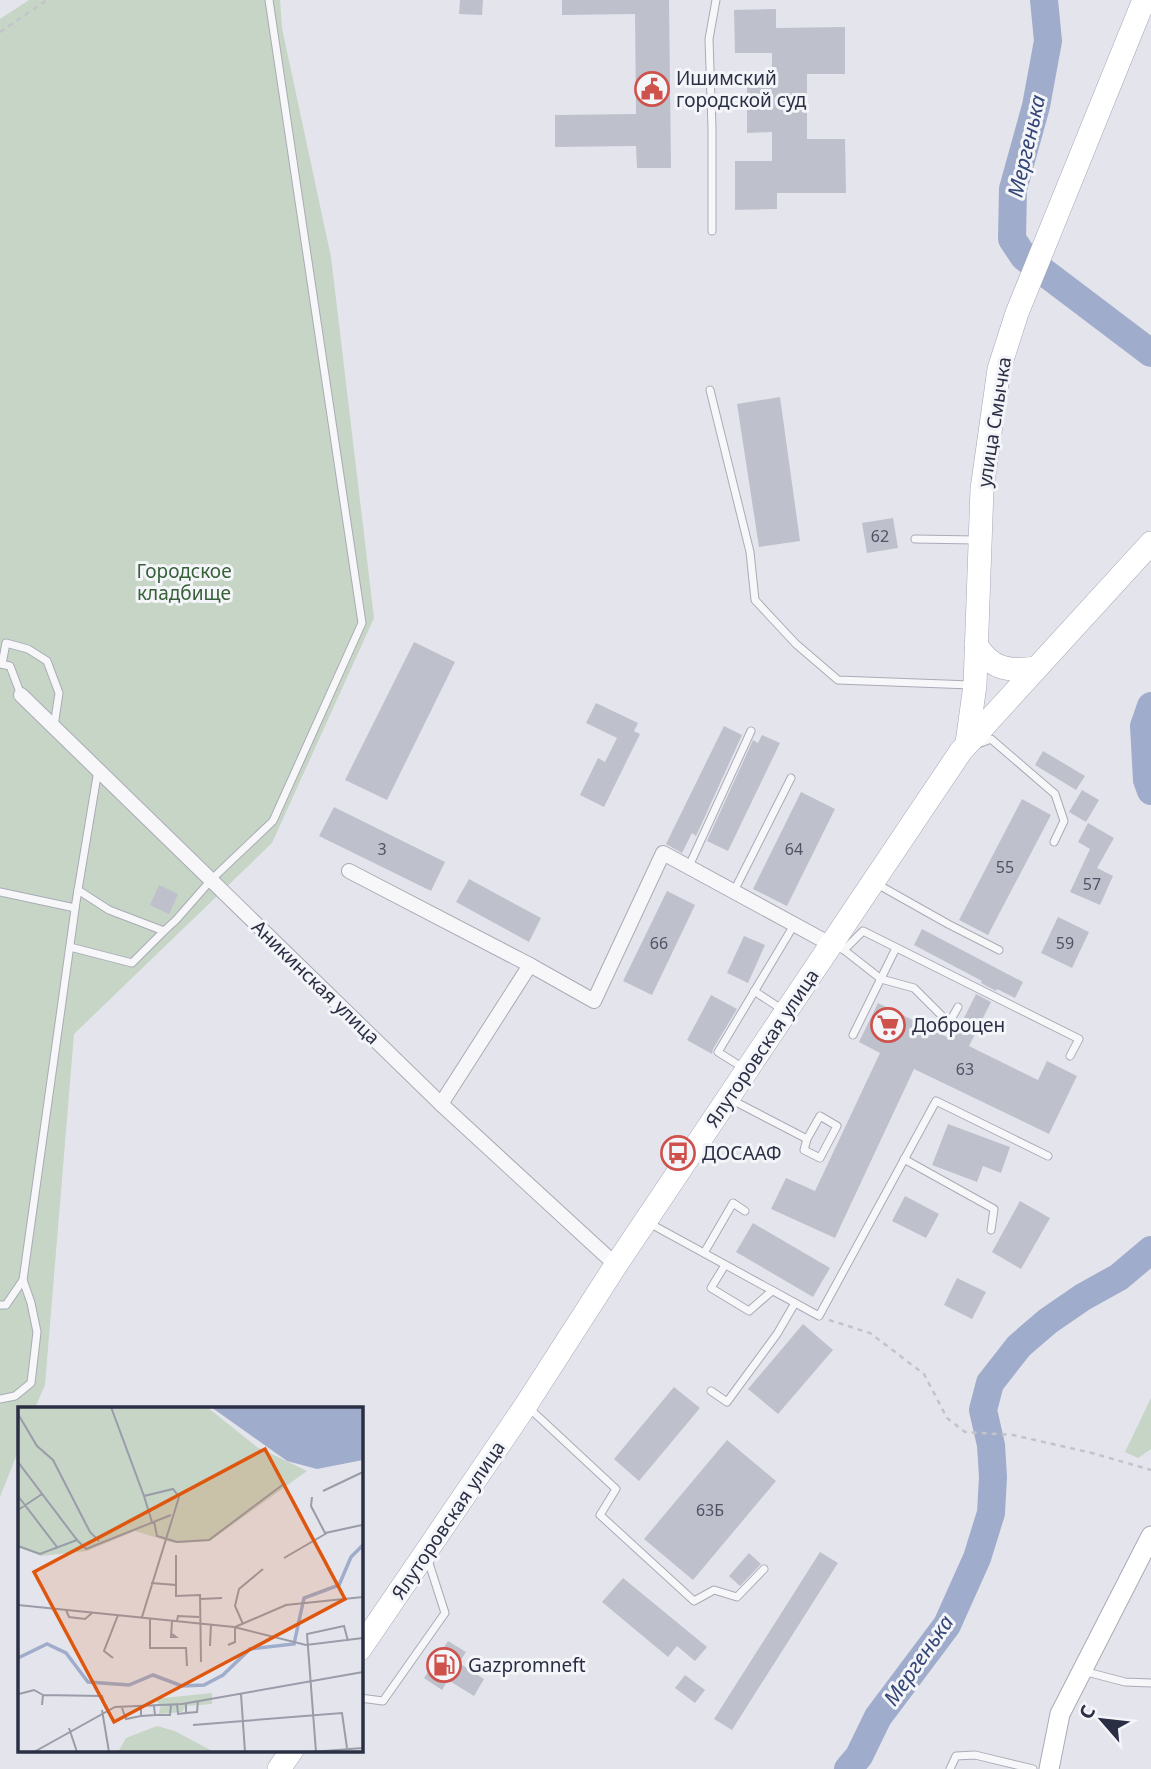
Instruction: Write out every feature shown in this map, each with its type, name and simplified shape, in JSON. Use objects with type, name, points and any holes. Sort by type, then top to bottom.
[{"type":"main road","name":"улица Смычка","points":[[964,747],[975,685],[982,489],[999,369],[1017,313],[1144,0]]},
{"type":"main road","name":"Ялуторовская улица","points":[[362,1646],[526,1405],[615,1265],[786,1012],[838,947],[873,882],[964,747],[1151,542]]},
{"type":"main road","points":[[976,644],[986,659],[994,665],[1007,669],[1036,668]]},
{"type":"main road","points":[[1049,1769],[1060,1714],[1145,1560],[1151,1536]]},
{"type":"main road","points":[[279,1769],[291,1752]]},
{"type":"street","name":"Аникинская улица","points":[[21,695],[441,1104],[615,1265]]},
{"type":"street","points":[[349,870],[594,1001],[663,853],[838,947]]},
{"type":"street","points":[[441,1104],[530,965]]},
{"type":"lane","points":[[70,947],[132,963],[273,821],[362,623],[270,0]]},
{"type":"lane","points":[[712,231],[709,39],[716,0]]},
{"type":"lane","points":[[710,390],[750,552],[755,600],[796,644],[838,680],[975,685]]},
{"type":"lane","points":[[915,539],[980,540]]},
{"type":"lane","points":[[21,695],[10,666],[1,664],[6,643],[28,649],[47,661],[59,693],[54,726]]},
{"type":"lane","points":[[688,867],[751,731]]},
{"type":"lane","points":[[964,747],[991,739],[1055,793],[1063,821],[1054,842]]},
{"type":"lane","points":[[0,1305],[6,1305],[23,1280],[75,908],[98,770]]},
{"type":"lane","points":[[733,891],[791,778]]},
{"type":"lane","points":[[873,882],[999,950]]},
{"type":"lane","points":[[78,890],[109,910],[164,931]]},
{"type":"lane","points":[[0,892],[75,908]]},
{"type":"lane","points":[[747,1070],[718,1052],[795,925]]},
{"type":"lane","points":[[957,1007],[949,1023],[914,988],[881,979],[838,947],[863,931],[1079,1039],[1070,1056]]},
{"type":"lane","points":[[853,1035],[896,948]]},
{"type":"lane","points":[[754,992],[786,1012]]},
{"type":"lane","points":[[729,1098],[807,1139]]},
{"type":"lane","points":[[646,1221],[819,1317],[936,1101],[1048,1156]]},
{"type":"lane","points":[[820,1116],[837,1126],[820,1158],[804,1150],[807,1139],[820,1116]]},
{"type":"lane","points":[[904,1159],[994,1209],[991,1230]]},
{"type":"lane","points":[[704,1253],[733,1203],[746,1211]]},
{"type":"lane","points":[[725,1265],[711,1288],[750,1311],[772,1290]]},
{"type":"lane","points":[[0,1399],[15,1396],[31,1383],[37,1332],[23,1280]]},
{"type":"lane","points":[[711,1391],[727,1402],[777,1334],[795,1303]]},
{"type":"lane","points":[[526,1405],[616,1489],[600,1515],[694,1601],[714,1590],[737,1597],[764,1569]]},
{"type":"lane","points":[[362,1698],[383,1701],[445,1613],[426,1553]]},
{"type":"lane","points":[[1082,1671],[1125,1682],[1151,1683]]},
{"type":"lane","points":[[950,1769],[956,1756],[975,1755],[1033,1769]]},
{"type":"path","points":[[0,32],[47,0]]},
{"type":"path","points":[[819,1317],[870,1332],[924,1374],[947,1418],[965,1433],[1013,1435],[1151,1470]]},
{"type":"green space","name":"Городское кладбище","points":[[29,0],[280,0],[282,28],[331,257],[374,618],[272,843],[74,1034],[45,1385],[35,1407],[18,1407],[18,1452],[0,1497],[0,19]]},
{"type":"green space","points":[[1151,1398],[1151,1449],[1138,1458],[1125,1452]]},
{"type":"building","points":[[460,0],[483,0],[482,15],[459,14]]},
{"type":"building","points":[[562,0],[669,0],[671,168],[637,168],[636,146],[555,147],[555,115],[636,114],[635,14],[562,15]]},
{"type":"building","points":[[776,9],[776,28],[845,27],[845,74],[807,74],[807,139],[845,139],[846,193],[777,193],[777,209],[735,210],[735,161],[772,161],[772,132],[747,133],[747,83],[772,83],[772,53],[735,53],[734,10]]},
{"type":"building","points":[[780,397],[800,541],[759,547],[737,404]]},
{"type":"building","points":[[893,518],[898,548],[867,553],[862,523]]},
{"type":"building","points":[[414,642],[455,662],[387,800],[345,780]]},
{"type":"building","points":[[596,703],[638,723],[634,731],[640,734],[604,807],[580,795],[598,758],[605,762],[617,738],[586,723]]},
{"type":"building","points":[[724,726],[742,735],[696,836],[692,833],[682,853],[666,844]]},
{"type":"building","points":[[762,735],[780,743],[728,851],[707,841],[753,740],[758,743]]},
{"type":"building","points":[[1043,751],[1085,776],[1076,790],[1035,765]]},
{"type":"building","points":[[1082,790],[1099,800],[1086,822],[1069,812]]},
{"type":"building","points":[[801,792],[835,809],[787,906],[753,889]]},
{"type":"building","points":[[1022,799],[1051,815],[988,935],[959,920]]},
{"type":"building","points":[[334,807],[445,862],[431,891],[319,836]]},
{"type":"building","points":[[1088,823],[1114,838],[1097,868],[1113,876],[1100,905],[1070,892],[1090,849],[1078,842]]},
{"type":"building","points":[[469,879],[541,918],[529,942],[456,902]]},
{"type":"building","points":[[159,885],[178,894],[169,914],[150,905]]},
{"type":"building","points":[[667,891],[695,905],[652,995],[623,981]]},
{"type":"building","points":[[1058,917],[1089,932],[1072,968],[1041,953]]},
{"type":"building","points":[[922,929],[1023,982],[1015,998],[997,989],[996,991],[914,945]]},
{"type":"building","points":[[744,936],[765,945],[748,983],[727,973]]},
{"type":"building","points":[[976,994],[991,1002],[969,1046],[1038,1080],[1047,1061],[1077,1076],[1049,1134],[914,1069],[835,1238],[771,1209],[786,1178],[815,1191],[880,1053],[859,1042],[878,1003],[953,1040]]},
{"type":"building","points":[[711,995],[737,1009],[712,1054],[687,1040]]},
{"type":"building","points":[[948,1124],[1010,1147],[1001,1173],[983,1166],[977,1182],[932,1165]]},
{"type":"building","points":[[905,1196],[939,1214],[926,1238],[892,1221]]},
{"type":"building","points":[[1020,1201],[1050,1218],[1021,1269],[992,1252]]},
{"type":"building","points":[[753,1223],[830,1268],[813,1297],[736,1252]]},
{"type":"building","points":[[957,1278],[986,1292],[972,1319],[944,1305]]},
{"type":"building","points":[[803,1324],[833,1350],[778,1414],[748,1389]]},
{"type":"building","points":[[674,1387],[700,1408],[639,1481],[614,1459]]},
{"type":"building","points":[[727,1440],[776,1481],[693,1580],[644,1539]]},
{"type":"building","points":[[820,1552],[838,1563],[732,1730],[714,1719]]},
{"type":"building","points":[[749,1553],[761,1564],[740,1586],[729,1576]]},
{"type":"building","points":[[623,1578],[707,1647],[695,1661],[677,1646],[668,1657],[602,1602]]},
{"type":"building","points":[[448,1641],[466,1652],[459,1663],[484,1679],[474,1696],[448,1680],[442,1690],[424,1678]]},
{"type":"building","points":[[685,1675],[705,1690],[695,1703],[675,1688]]},
{"type":"waterway","name":"Мергенька","points":[[1044,0],[1048,41],[1036,106],[1013,189],[1012,239],[1024,257],[1151,353]]},
{"type":"waterway","name":"Мергенька","points":[[1151,706],[1144,726],[1147,780],[1151,791]]},
{"type":"waterway","name":"Мергенька","points":[[848,1769],[859,1756],[878,1717],[947,1625],[977,1558],[991,1513],[991,1445],[983,1410],[990,1383],[1019,1346],[1048,1321],[1119,1277],[1151,1250]]},
{"type":"place","name":"Ишимский городской суд","points":[[652,89]]},
{"type":"place","name":"Доброцен","points":[[888,1025]]},
{"type":"place","name":"ДОСААФ","points":[[678,1153]]},
{"type":"place","name":"Gazpromneft","points":[[444,1665]]}]
